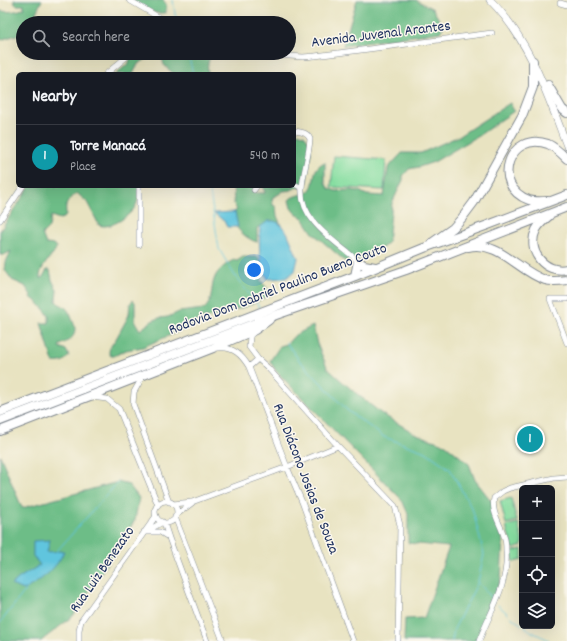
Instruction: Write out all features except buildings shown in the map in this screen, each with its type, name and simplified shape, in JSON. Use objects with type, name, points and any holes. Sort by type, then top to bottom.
[{"type":"highway","points":[[424,248],[453,228],[474,202],[529,100],[533,87],[533,61]]},
{"type":"highway","points":[[548,84],[562,109],[567,113]]},
{"type":"highway","points":[[550,201],[531,200],[523,197],[516,191],[508,176],[507,170],[510,159],[513,153],[523,145],[537,142],[548,144],[558,150],[567,159]]},
{"type":"highway","name":"Rodovia Dom Gabriel Paulino Bueno Couto","points":[[0,412],[355,276],[424,248],[567,195]]},
{"type":"highway","name":"Rodovia Dom Gabriel Paulino Bueno Couto","points":[[0,421],[276,315],[406,270],[567,207]]},
{"type":"highway","points":[[556,211],[542,221],[536,228],[534,249],[540,260],[547,266],[557,270],[567,270]]},
{"type":"highway","points":[[454,250],[472,246],[495,250],[534,275],[545,280],[567,280]]},
{"type":"highway","points":[[355,276],[358,261],[364,266],[376,267]]},
{"type":"highway","points":[[0,432],[84,398],[144,376],[256,330],[276,315]]},
{"type":"main road","points":[[490,0],[514,28],[523,42],[546,90],[567,146]]},
{"type":"main road","points":[[496,0],[515,22],[526,38],[548,84],[567,138]]},
{"type":"street","points":[[129,0],[154,16]]},
{"type":"street","points":[[560,3],[567,5]]},
{"type":"street","name":"Avenida Juvenal Arantes","points":[[296,56],[315,56],[492,33]]},
{"type":"street","points":[[108,72],[123,60]]},
{"type":"street","points":[[296,131],[308,134],[310,139],[302,188],[302,198],[308,213],[318,228],[358,261]]},
{"type":"street","points":[[296,185],[302,188]]},
{"type":"street","points":[[0,220],[22,188]]},
{"type":"street","points":[[138,188],[140,204],[139,245]]},
{"type":"street","points":[[567,299],[550,299],[567,343]]},
{"type":"street","points":[[256,330],[250,336],[249,347],[258,359],[395,506],[400,525],[398,641]]},
{"type":"street","name":"Rua Diácono Josias de Souza","points":[[213,348],[222,347],[237,352],[244,358],[249,367],[286,467],[302,502],[354,641]]},
{"type":"street","points":[[249,367],[258,359]]},
{"type":"street","points":[[144,376],[134,392],[133,404],[171,503],[177,510],[176,516],[223,641]]},
{"type":"street","points":[[84,398],[94,396],[103,398],[114,404],[119,409],[158,505]]},
{"type":"street","points":[[207,641],[164,522],[156,516],[155,511],[158,505],[162,502],[192,502],[338,446]]},
{"type":"street","points":[[479,641],[500,593],[507,561],[505,537],[494,510],[494,498],[510,488],[554,478],[567,477]]},
{"type":"street","points":[[144,532],[164,522],[170,522],[192,502]]},
{"type":"street","name":"Rua Luiz Benezato","points":[[79,641],[81,621],[156,516]]},
{"type":"street","points":[[144,532],[160,532],[169,538]]},
{"type":"green space","points":[[14,0],[42,0],[34,16],[16,16],[16,35],[0,40],[0,11],[6,12],[24,8],[24,5],[16,5]]},
{"type":"green space","points":[[131,0],[163,0],[166,4],[166,13],[155,13]]},
{"type":"green space","points":[[357,0],[416,0],[433,9],[443,27],[440,32],[343,46]]},
{"type":"green space","points":[[130,60],[145,60],[138,64],[134,72],[118,72],[129,63]]},
{"type":"green space","points":[[163,60],[209,60],[208,72],[172,72],[164,65]]},
{"type":"green space","points":[[510,103],[514,111],[478,136],[434,162],[409,169],[403,176],[403,180],[392,203],[388,243],[357,262],[352,259],[346,262],[313,233],[303,218],[296,214],[291,208],[289,200],[309,191],[312,187],[317,168],[325,162],[325,182],[328,188],[336,191],[351,190],[359,191],[367,195],[384,196],[388,168],[402,153],[421,153],[459,136]]},
{"type":"green space","points":[[296,133],[304,135],[308,140],[311,152],[307,182],[296,188]]},
{"type":"green space","points":[[334,156],[386,160],[384,190],[331,187]]},
{"type":"green space","points":[[29,188],[139,188],[138,200],[134,209],[120,221],[104,226],[99,225],[87,202],[77,193],[67,204],[65,217],[60,219],[51,216],[49,227],[42,234],[46,244],[55,245],[57,247],[44,266],[40,274],[40,278],[42,278],[47,270],[50,270],[52,280],[57,290],[56,301],[68,311],[75,329],[74,335],[59,347],[66,350],[69,356],[64,361],[53,362],[41,323],[49,323],[49,316],[35,300],[30,297],[31,295],[25,286],[12,280],[5,270],[6,262],[11,251],[4,255],[0,255],[0,231]]},
{"type":"green space","points":[[233,188],[255,188],[257,193],[265,193],[263,188],[295,188],[283,191],[273,197],[273,205],[276,207],[277,216],[282,228],[260,226],[257,228],[257,242],[240,232],[234,222],[234,212],[237,210],[234,204]]},
{"type":"green space","points":[[243,257],[258,257],[263,272],[260,280],[272,294],[250,305],[213,317],[199,319],[197,321],[198,323],[143,347],[126,350],[111,356],[109,353],[110,348],[128,317],[130,304],[133,300],[135,302],[135,322],[140,330],[152,321],[159,318],[168,317],[179,312],[204,309],[211,298],[215,277],[218,272],[228,263],[234,260],[237,261]]},
{"type":"green space","points":[[313,326],[317,344],[328,369],[382,414],[414,433],[446,445],[469,464],[475,480],[493,503],[493,512],[503,540],[501,579],[476,641],[404,641],[405,619],[424,618],[449,547],[408,543],[408,514],[402,500],[276,371],[270,361],[280,346],[287,344],[295,335]]},
{"type":"green space","points":[[0,455],[22,508],[118,482],[129,485],[139,498],[135,520],[73,616],[41,641],[0,641]]},
{"type":"green space","points":[[511,498],[517,521],[506,524],[500,501]]},
{"type":"green space","points":[[518,523],[519,547],[513,549],[506,526]]},
{"type":"green space","points":[[519,550],[519,561],[514,562],[511,552]]},
{"type":"water","points":[[235,212],[238,227],[227,227],[224,221],[214,213]]},
{"type":"water","points":[[268,221],[279,223],[287,232],[298,258],[295,271],[286,278],[268,279],[262,267],[259,247],[260,227]]},
{"type":"water","points":[[50,540],[47,552],[64,551],[52,569],[36,583],[24,590],[11,585],[19,578],[40,565],[33,556],[33,541]]},
{"type":"waterway","points":[[173,0],[176,16]]},
{"type":"waterway","points":[[190,60],[193,72]]},
{"type":"waterway","points":[[209,188],[219,249],[235,276],[260,308]]},
{"type":"waterway","points":[[286,342],[299,360],[348,411],[384,437],[426,452],[450,469],[473,511],[484,554],[478,582],[454,629],[452,641]]},
{"type":"waterway","points":[[56,552],[118,482]]},
{"type":"waterway","points":[[478,582],[493,599]]},
{"type":"waterway","points":[[0,623],[28,587]]},
{"type":"waterway","points":[[498,605],[508,614]]},
{"type":"waterway","points":[[511,617],[519,623]]},
{"type":"waterway","points":[[528,629],[549,640]]},
{"type":"place","name":"Torre Manacá","points":[[530,439]]}]
